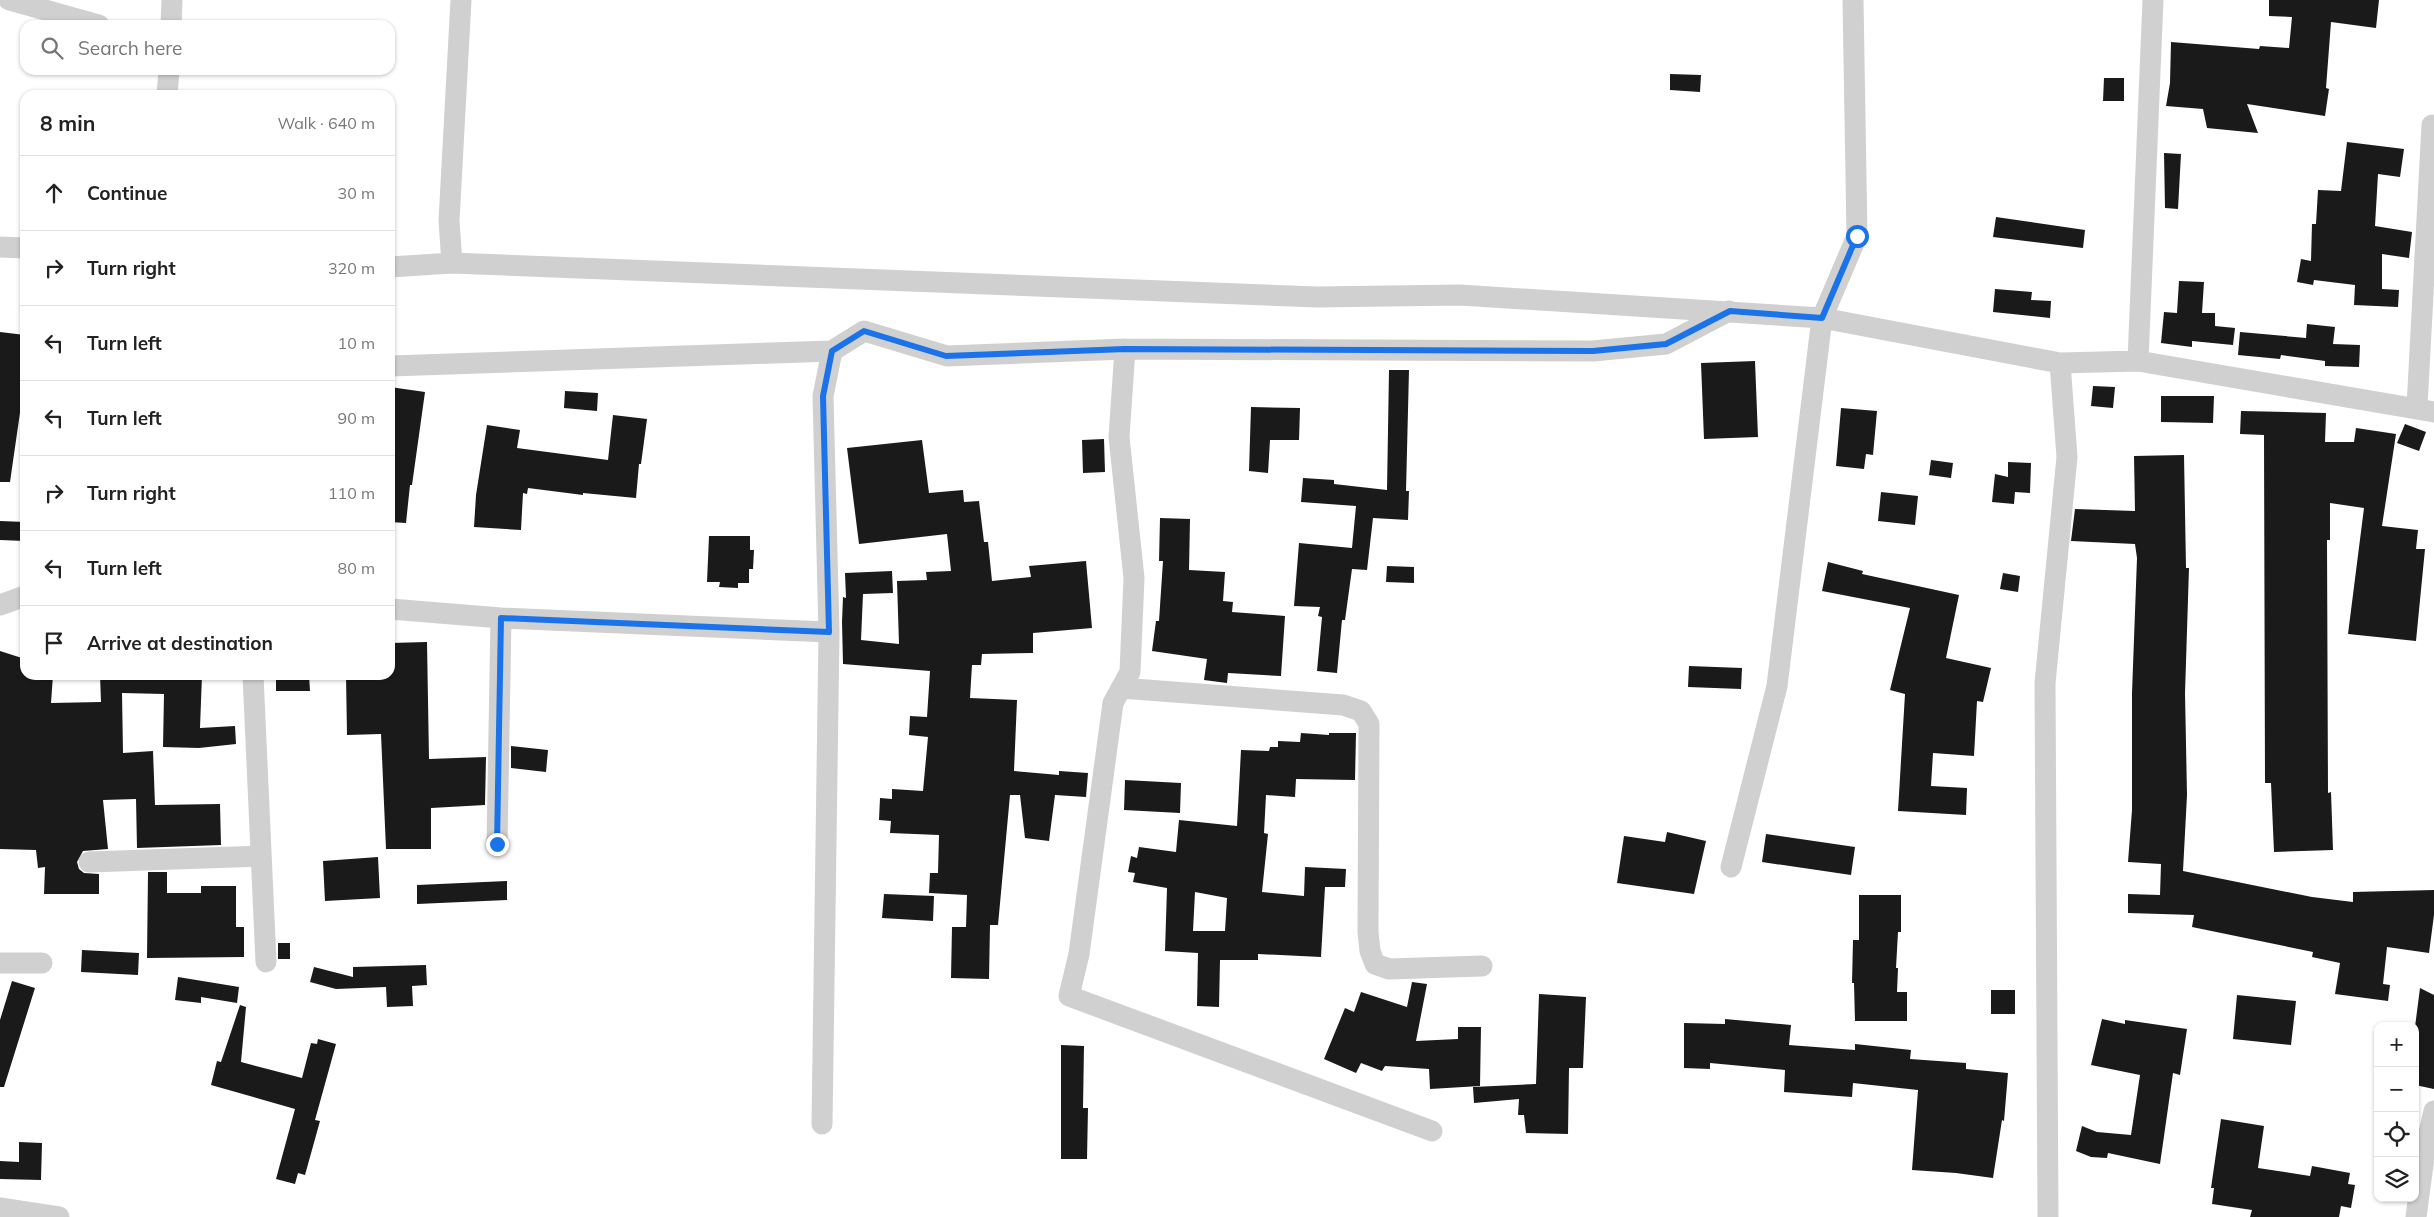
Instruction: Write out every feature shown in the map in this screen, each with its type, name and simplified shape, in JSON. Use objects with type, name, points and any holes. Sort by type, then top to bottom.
[{"type":"street","points":[[9,0],[81,20]]},
{"type":"street","points":[[171,20],[172,0]]},
{"type":"street","points":[[452,263],[449,221],[461,0]]},
{"type":"street","points":[[1731,867],[1776,686],[1822,318],[1857,236],[1853,0]]},
{"type":"street","points":[[2138,361],[2153,0]]},
{"type":"street","points":[[168,90],[169,75]]},
{"type":"street","points":[[395,268],[452,263],[1317,297],[1460,295],[1730,311],[1822,318],[2060,363],[2138,361],[2426,409],[2432,125]]},
{"type":"street","points":[[0,247],[20,248]]},
{"type":"street","points":[[395,366],[832,351],[864,331],[946,356],[1125,349],[1593,351],[1666,344],[1730,311]]},
{"type":"street","points":[[1125,349],[1118,437],[1134,578],[1130,672],[1112,703],[1079,954],[1069,996],[1432,1131]]},
{"type":"street","points":[[822,1124],[829,632],[823,396],[832,351]]},
{"type":"street","points":[[2048,1217],[2045,683],[2067,457],[2060,363]]},
{"type":"street","points":[[0,605],[20,598]]},
{"type":"street","points":[[395,609],[501,618],[829,632]]},
{"type":"street","points":[[497,844],[501,618]]},
{"type":"street","points":[[253,680],[266,962]]},
{"type":"street","points":[[1121,688],[1344,705],[1361,711],[1369,724],[1368,932],[1370,951],[1375,964],[1389,970],[1482,966]]},
{"type":"street","points":[[89,862],[261,856]]},
{"type":"street","points":[[0,963],[42,963]]},
{"type":"street","points":[[2416,1217],[2425,1150],[2434,1111]]},
{"type":"street","points":[[0,1208],[59,1217]]},
{"type":"building","points":[[2269,0],[2379,0],[2376,28],[2331,22],[2326,88],[2329,89],[2325,116],[2247,104],[2258,133],[2207,128],[2203,109],[2166,106],[2170,83],[2171,42],[2259,49],[2260,46],[2289,48],[2292,17],[2269,16]]},
{"type":"building","points":[[1670,74],[1701,75],[1700,92],[1670,90]]},
{"type":"building","points":[[2104,78],[2124,78],[2124,101],[2103,101]]},
{"type":"building","points":[[2347,142],[2404,149],[2400,177],[2378,174],[2375,226],[2412,232],[2409,258],[2382,254],[2382,289],[2399,290],[2398,307],[2354,305],[2355,285],[2314,280],[2313,285],[2297,282],[2301,259],[2311,261],[2312,224],[2316,224],[2318,190],[2341,191]]},
{"type":"building","points":[[2164,153],[2181,154],[2178,209],[2165,208]]},
{"type":"building","points":[[1996,217],[2085,230],[2083,248],[1993,237]]},
{"type":"building","points":[[2179,281],[2204,282],[2202,313],[2215,313],[2215,326],[2235,328],[2233,345],[2192,341],[2192,347],[2161,343],[2164,312],[2177,313]]},
{"type":"building","points":[[1995,289],[2032,292],[2031,300],[2051,301],[2050,318],[1993,312]]},
{"type":"building","points":[[2307,324],[2335,327],[2333,344],[2360,345],[2359,367],[2325,366],[2325,361],[2281,355],[2280,359],[2238,355],[2240,332],[2306,338]]},
{"type":"building","points":[[0,332],[20,334],[20,413],[10,482],[0,482]]},
{"type":"building","points":[[1755,361],[1758,437],[1704,439],[1701,363]]},
{"type":"building","points":[[1389,370],[1409,370],[1406,491],[1409,491],[1408,520],[1373,518],[1367,570],[1352,569],[1345,620],[1342,620],[1337,673],[1317,671],[1322,617],[1318,616],[1320,607],[1294,606],[1299,543],[1352,548],[1356,506],[1301,502],[1303,478],[1334,480],[1334,484],[1387,490]]},
{"type":"building","points":[[2093,386],[2115,387],[2113,408],[2091,406]]},
{"type":"building","points":[[395,388],[425,392],[406,523],[395,522]]},
{"type":"building","points":[[565,391],[598,393],[597,411],[564,408]]},
{"type":"building","points":[[2161,396],[2214,396],[2213,423],[2161,422]]},
{"type":"building","points":[[1251,407],[1300,408],[1299,440],[1270,440],[1268,473],[1249,471]]},
{"type":"building","points":[[1841,408],[1877,411],[1873,455],[1866,454],[1864,469],[1836,466]]},
{"type":"building","points":[[2241,411],[2326,413],[2325,442],[2354,442],[2356,428],[2396,434],[2382,526],[2418,530],[2416,549],[2425,549],[2416,641],[2348,634],[2364,508],[2330,503],[2330,540],[2327,540],[2328,793],[2331,792],[2333,850],[2274,852],[2271,783],[2265,783],[2264,435],[2240,434]]},
{"type":"building","points":[[613,415],[647,419],[641,464],[639,464],[636,498],[583,493],[583,495],[528,488],[527,494],[523,493],[521,530],[474,527],[476,495],[487,425],[520,430],[517,448],[608,460]]},
{"type":"building","points":[[2405,424],[2426,432],[2419,451],[2397,443]]},
{"type":"building","points":[[1104,439],[1105,472],[1083,473],[1082,440]]},
{"type":"building","points":[[922,440],[929,493],[963,490],[964,502],[979,501],[984,542],[988,542],[992,581],[1031,577],[1029,566],[1086,561],[1092,628],[1033,633],[1033,653],[982,654],[981,665],[972,665],[970,698],[1017,700],[1014,771],[1059,775],[1059,771],[1088,773],[1086,797],[1055,795],[1049,841],[1025,838],[1020,795],[1010,795],[998,925],[990,925],[989,979],[951,978],[952,927],[966,927],[967,895],[929,893],[930,873],[938,873],[939,835],[890,833],[891,821],[879,820],[880,798],[892,799],[892,789],[923,791],[928,737],[909,735],[910,716],[927,717],[930,671],[843,664],[842,622],[843,597],[846,598],[845,573],[892,571],[893,593],[863,594],[861,640],[899,644],[897,581],[927,580],[926,572],[951,571],[947,534],[859,544],[847,448]]},
{"type":"building","points":[[2184,455],[2186,568],[2189,568],[2185,693],[2187,795],[2183,871],[2312,897],[2353,902],[2353,892],[2434,890],[2434,915],[2429,953],[2387,947],[2383,984],[2390,985],[2388,1001],[2335,994],[2340,963],[2312,957],[2313,952],[2192,927],[2194,915],[2128,913],[2128,894],[2160,895],[2161,864],[2128,862],[2132,810],[2132,693],[2137,558],[2135,544],[2071,541],[2075,509],[2135,511],[2134,456]]},
{"type":"building","points":[[1931,460],[1953,463],[1951,478],[1929,475]]},
{"type":"building","points":[[2008,462],[2031,463],[2030,493],[2015,492],[2014,504],[1992,502],[1995,474],[2008,477]]},
{"type":"building","points":[[1881,492],[1918,496],[1915,525],[1878,521]]},
{"type":"building","points":[[1160,518],[1190,519],[1189,570],[1225,572],[1223,601],[1233,602],[1232,612],[1285,616],[1281,676],[1228,673],[1227,683],[1204,680],[1207,659],[1152,651],[1156,621],[1159,621],[1163,561],[1159,561]]},
{"type":"building","points":[[0,521],[20,522],[20,541],[0,540]]},
{"type":"building","points":[[709,536],[750,536],[750,550],[754,550],[753,569],[749,569],[749,583],[738,583],[738,588],[719,587],[720,582],[707,582]]},
{"type":"building","points":[[1828,562],[1863,571],[1862,574],[1959,595],[1946,658],[1991,668],[1983,702],[1977,701],[1974,756],[1933,753],[1931,786],[1967,788],[1966,815],[1898,811],[1905,694],[1890,690],[1910,608],[1822,591]]},
{"type":"building","points":[[1387,566],[1414,567],[1414,583],[1386,582]]},
{"type":"building","points":[[2003,573],[2020,576],[2018,592],[2000,589]]},
{"type":"building","points":[[427,642],[429,759],[486,757],[485,805],[431,808],[431,849],[386,849],[381,734],[347,735],[346,680],[395,680],[395,643]]},
{"type":"building","points":[[0,651],[20,657],[20,680],[53,680],[51,703],[101,702],[100,680],[202,680],[200,728],[235,726],[236,744],[199,748],[163,747],[164,694],[122,693],[123,753],[153,751],[155,805],[220,804],[221,845],[137,848],[136,799],[103,800],[108,849],[83,851],[77,862],[79,869],[84,873],[99,874],[99,894],[44,894],[45,867],[38,868],[36,850],[0,849]]},
{"type":"building","points":[[1689,666],[1742,668],[1741,689],[1688,687]]},
{"type":"building","points":[[276,680],[309,680],[310,691],[276,691]]},
{"type":"building","points":[[1301,733],[1329,735],[1329,733],[1356,733],[1355,780],[1296,779],[1295,797],[1266,795],[1264,833],[1268,834],[1262,892],[1304,896],[1305,867],[1346,869],[1345,887],[1325,887],[1321,957],[1258,954],[1258,960],[1220,960],[1219,1007],[1197,1006],[1198,953],[1165,951],[1167,888],[1133,882],[1135,873],[1128,872],[1131,856],[1137,858],[1139,847],[1176,852],[1179,820],[1237,826],[1241,750],[1269,751],[1270,747],[1278,747],[1278,741],[1300,742]],"holes":[[[1195,892],[1227,898],[1225,931],[1193,931]]]},
{"type":"building","points":[[511,746],[548,750],[546,772],[511,768]]},
{"type":"building","points":[[1125,780],[1181,783],[1180,813],[1124,810]]},
{"type":"building","points":[[1667,832],[1706,841],[1694,894],[1617,883],[1624,836],[1665,842]]},
{"type":"building","points":[[1766,834],[1855,847],[1851,875],[1762,862]]},
{"type":"building","points":[[378,857],[380,898],[325,901],[323,861]]},
{"type":"building","points":[[148,872],[167,872],[167,893],[201,893],[201,886],[236,886],[236,927],[244,927],[244,957],[147,958]]},
{"type":"building","points":[[507,881],[507,900],[417,904],[417,885]]},
{"type":"building","points":[[884,894],[934,896],[933,921],[882,918]]},
{"type":"building","points":[[1859,895],[1901,895],[1901,932],[1898,932],[1896,968],[1898,968],[1897,992],[1907,992],[1907,1021],[1855,1021],[1854,983],[1852,983],[1853,940],[1859,940]]},
{"type":"building","points":[[278,943],[290,943],[290,959],[278,959]]},
{"type":"building","points":[[82,950],[139,953],[138,975],[81,972]]},
{"type":"building","points":[[426,965],[427,985],[412,986],[413,1006],[387,1007],[386,987],[336,989],[310,982],[314,967],[353,977],[353,967]]},
{"type":"building","points":[[178,977],[239,987],[237,1003],[201,997],[201,1003],[175,1000]]},
{"type":"building","points":[[12,981],[35,988],[4,1087],[0,1087],[0,1020]]},
{"type":"building","points":[[1412,982],[1427,984],[1416,1041],[1458,1039],[1458,1027],[1481,1027],[1480,1086],[1430,1089],[1429,1069],[1385,1066],[1382,1071],[1361,1063],[1356,1073],[1324,1059],[1345,1008],[1354,1012],[1361,992],[1407,1007]]},
{"type":"building","points":[[2420,988],[2434,995],[2434,1089],[2419,1086],[2419,1022],[2416,1022]]},
{"type":"building","points":[[1991,990],[2015,990],[2015,1014],[1991,1014]]},
{"type":"building","points":[[1539,994],[1586,997],[1583,1068],[1569,1068],[1568,1134],[1526,1133],[1524,1115],[1518,1115],[1519,1099],[1474,1103],[1473,1087],[1536,1084]]},
{"type":"building","points":[[2237,995],[2296,1001],[2291,1045],[2233,1039]]},
{"type":"building","points":[[240,1005],[246,1007],[241,1062],[302,1078],[311,1043],[317,1044],[318,1039],[336,1044],[315,1120],[320,1121],[305,1175],[298,1173],[295,1184],[276,1179],[295,1109],[211,1085],[217,1061],[221,1062]]},
{"type":"building","points":[[1725,1019],[1791,1025],[1789,1045],[1855,1050],[1855,1044],[1911,1050],[1910,1059],[1966,1063],[1966,1069],[2008,1073],[2004,1121],[2002,1120],[1993,1178],[1912,1170],[1918,1090],[1853,1083],[1852,1097],[1784,1092],[1785,1070],[1710,1063],[1710,1069],[1684,1068],[1684,1023],[1725,1024]]},
{"type":"building","points":[[2102,1019],[2125,1024],[2125,1020],[2187,1029],[2180,1075],[2173,1073],[2160,1164],[2108,1153],[2107,1158],[2091,1157],[2076,1151],[2082,1126],[2097,1132],[2131,1135],[2140,1075],[2091,1065]]},
{"type":"building","points":[[1061,1045],[1084,1046],[1083,1108],[1088,1108],[1087,1159],[1061,1159]]},
{"type":"building","points":[[2221,1119],[2264,1126],[2258,1168],[2310,1176],[2312,1166],[2350,1173],[2348,1184],[2355,1185],[2351,1208],[2341,1206],[2339,1217],[2250,1217],[2252,1210],[2212,1204],[2214,1188],[2211,1188]]},
{"type":"building","points":[[19,1142],[42,1143],[41,1180],[0,1179],[0,1161],[19,1162]]},
{"type":"route","points":[[497,844],[501,618],[829,632],[823,396],[832,351],[864,331],[946,356],[1125,349],[1593,351],[1666,344],[1730,311],[1822,318],[1857,236]]}]
